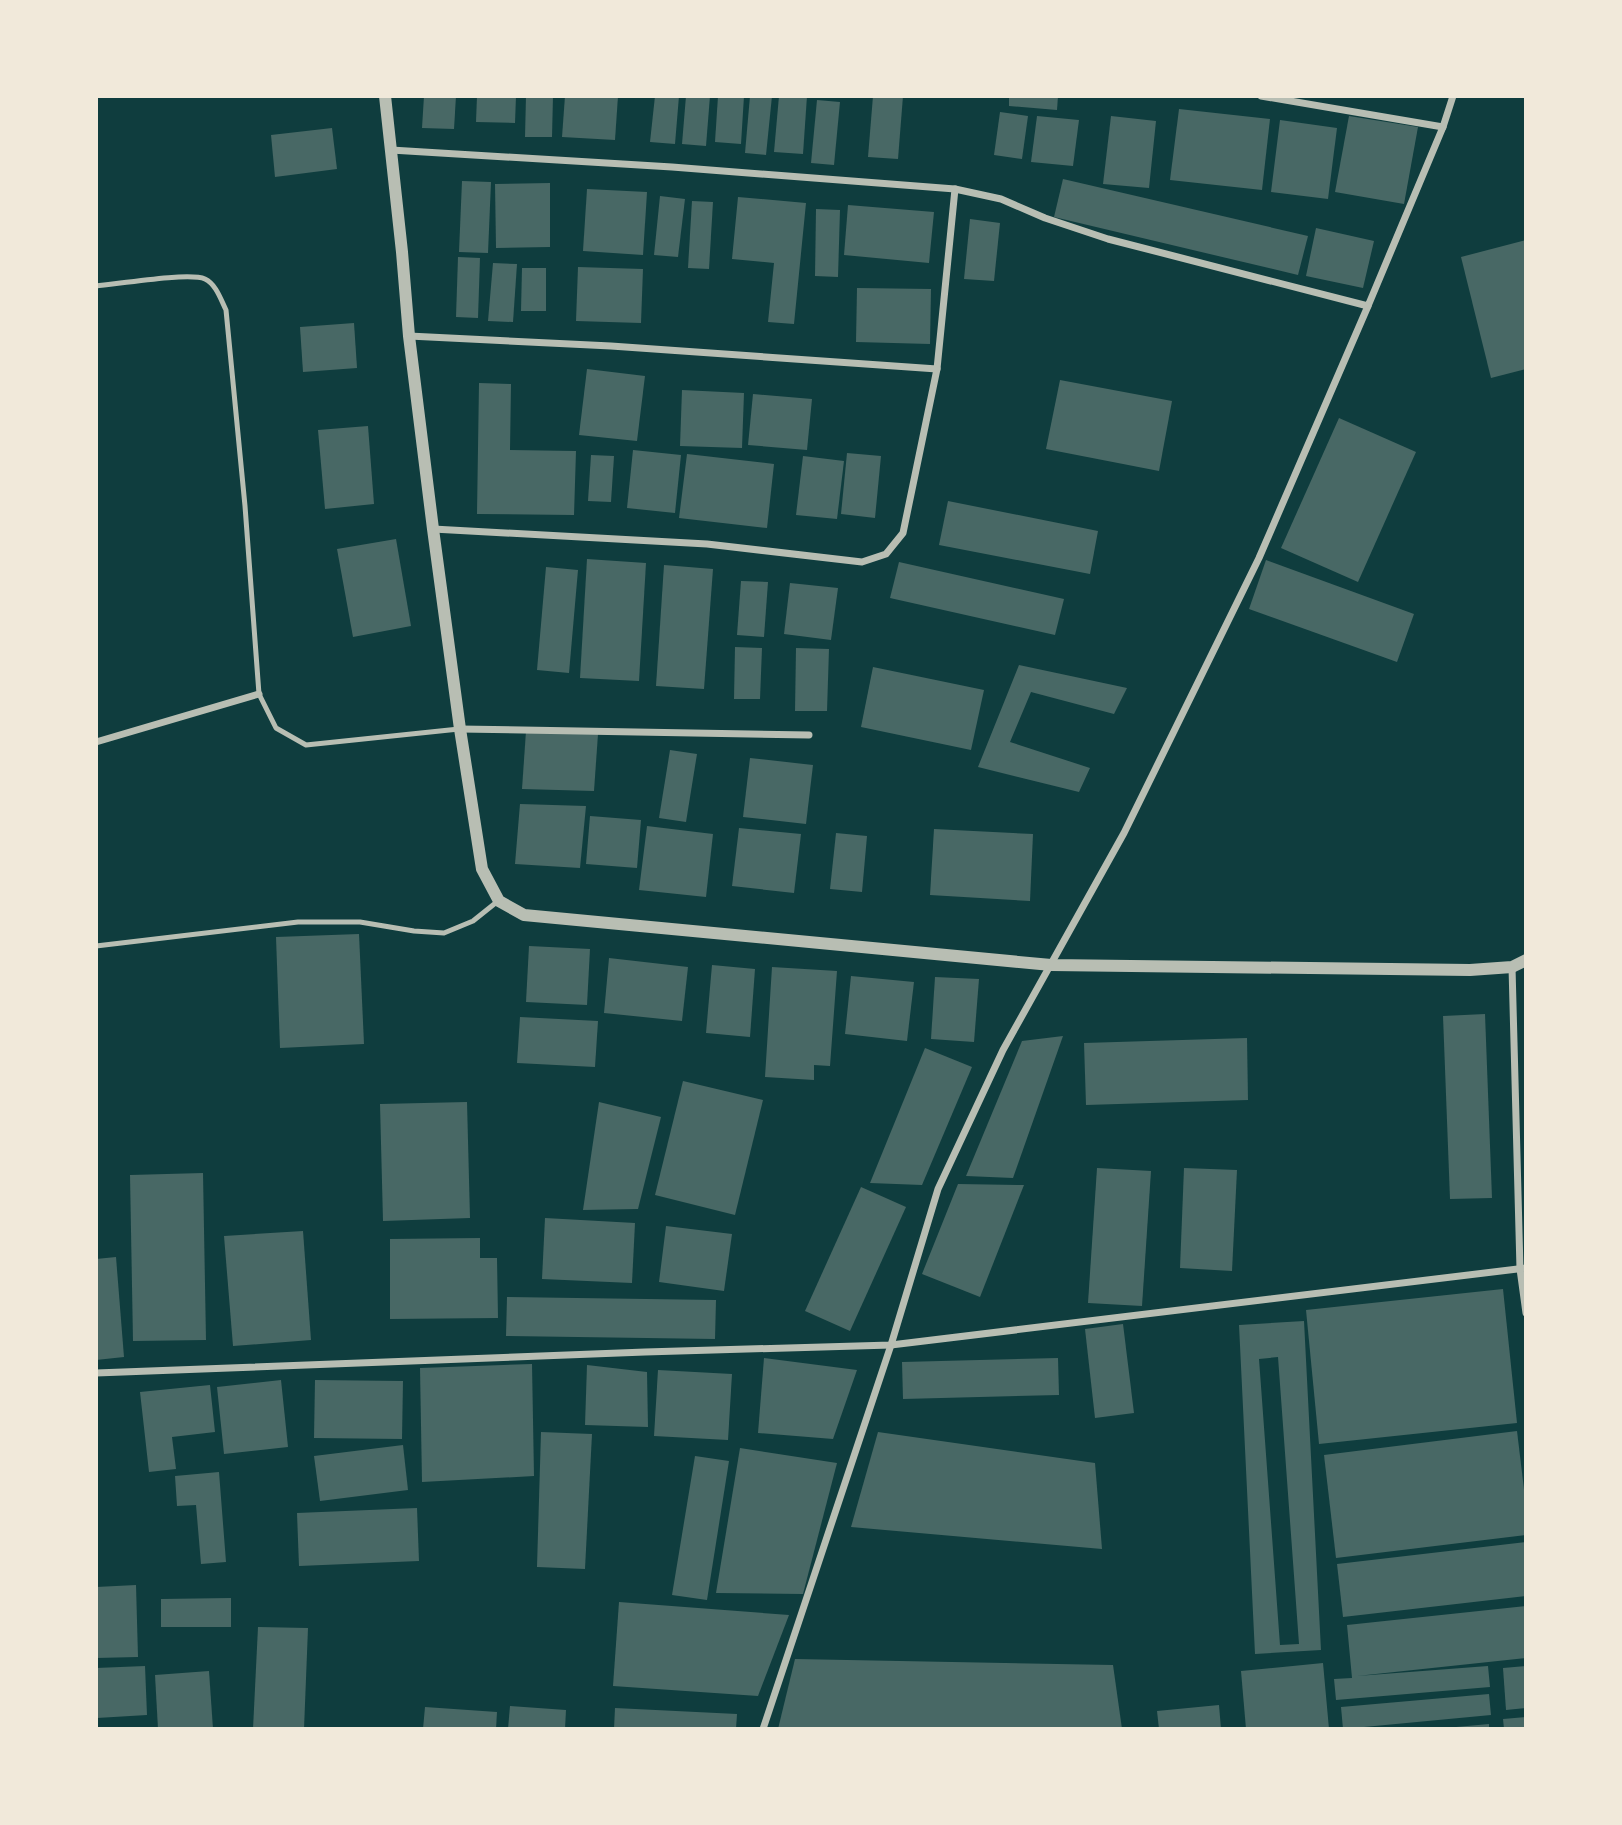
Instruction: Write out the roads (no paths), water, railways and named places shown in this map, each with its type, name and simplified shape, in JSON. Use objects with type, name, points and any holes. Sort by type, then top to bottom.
[{"type":"street","points":[[385,96],[409,336],[460,729],[482,869],[499,901],[524,915],[1051,965],[1470,970],[1512,967],[1526,961]]},
{"type":"street","points":[[1261,96],[1443,127]]},
{"type":"street","points":[[763,1729],[891,1345],[938,1189],[1003,1050],[1124,833],[1259,558],[1368,306],[1443,127],[1453,96]]},
{"type":"street","points":[[391,150],[673,167],[955,190],[1001,199],[1045,218],[1108,239],[1368,306]]},
{"type":"street","points":[[433,529],[707,544],[862,562],[886,554],[903,533],[937,369],[955,190]]},
{"type":"street","points":[[409,336],[611,346],[937,369]]},
{"type":"street","points":[[96,742],[258,694]]},
{"type":"street","points":[[460,729],[809,735]]},
{"type":"street","points":[[1512,967],[1526,1313]]},
{"type":"street","points":[[96,1373],[659,1351],[891,1345],[1523,1268]]},
{"type":"lane","points":[[96,286],[191,276],[207,280],[218,292],[226,310],[258,694],[276,728],[306,745],[460,729]]},
{"type":"lane","points":[[96,946],[298,922],[360,922],[444,933],[473,921],[499,901]]}]
